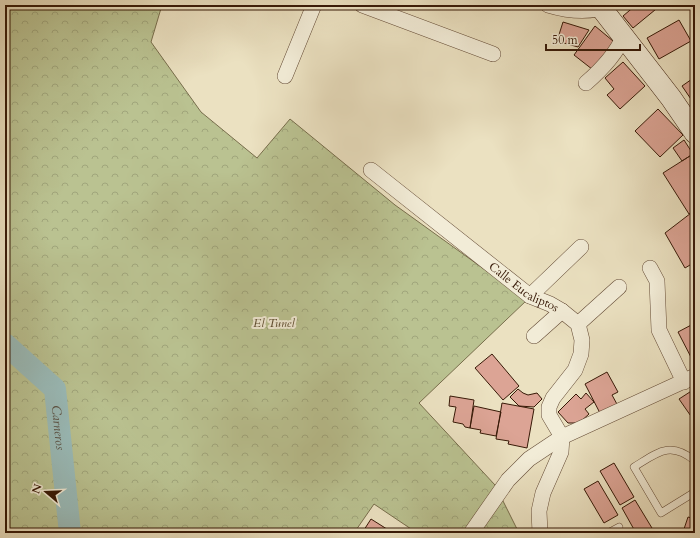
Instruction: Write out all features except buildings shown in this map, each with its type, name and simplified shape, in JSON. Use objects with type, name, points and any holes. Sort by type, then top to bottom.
[{"type":"main road","points":[[604,6],[624,36],[671,98],[695,133]]},
{"type":"street","points":[[285,76],[314,5]]},
{"type":"street","points":[[362,5],[493,54]]},
{"type":"street","points":[[548,5],[562,10],[577,12],[604,6]]},
{"type":"street","points":[[586,83],[597,74],[619,46],[624,36]]},
{"type":"street","name":"Calle Eucaliptos","points":[[371,170],[530,296],[550,304],[562,311],[578,324]]},
{"type":"street","points":[[530,296],[581,247]]},
{"type":"street","points":[[471,533],[508,480],[529,459],[562,437],[690,379],[659,330],[657,282],[650,268]]},
{"type":"street","points":[[540,533],[539,511],[543,493],[560,452],[562,437],[549,415],[549,407],[553,398],[575,370],[581,354],[582,340],[578,324],[619,287]]},
{"type":"street","points":[[534,336],[562,311]]},
{"type":"lane","points":[[695,461],[684,454],[671,450],[661,450],[634,466],[661,513],[695,492]]},
{"type":"lane","points":[[608,533],[619,527]]},
{"type":"green space","name":"El Tunel","points":[[5,5],[162,5],[151,42],[201,112],[257,158],[290,119],[395,205],[527,300],[419,403],[495,485],[519,533],[417,533],[374,504],[354,533],[5,533]]},
{"type":"waterway","name":"Carneros","points":[[5,344],[55,389],[70,533]]}]
